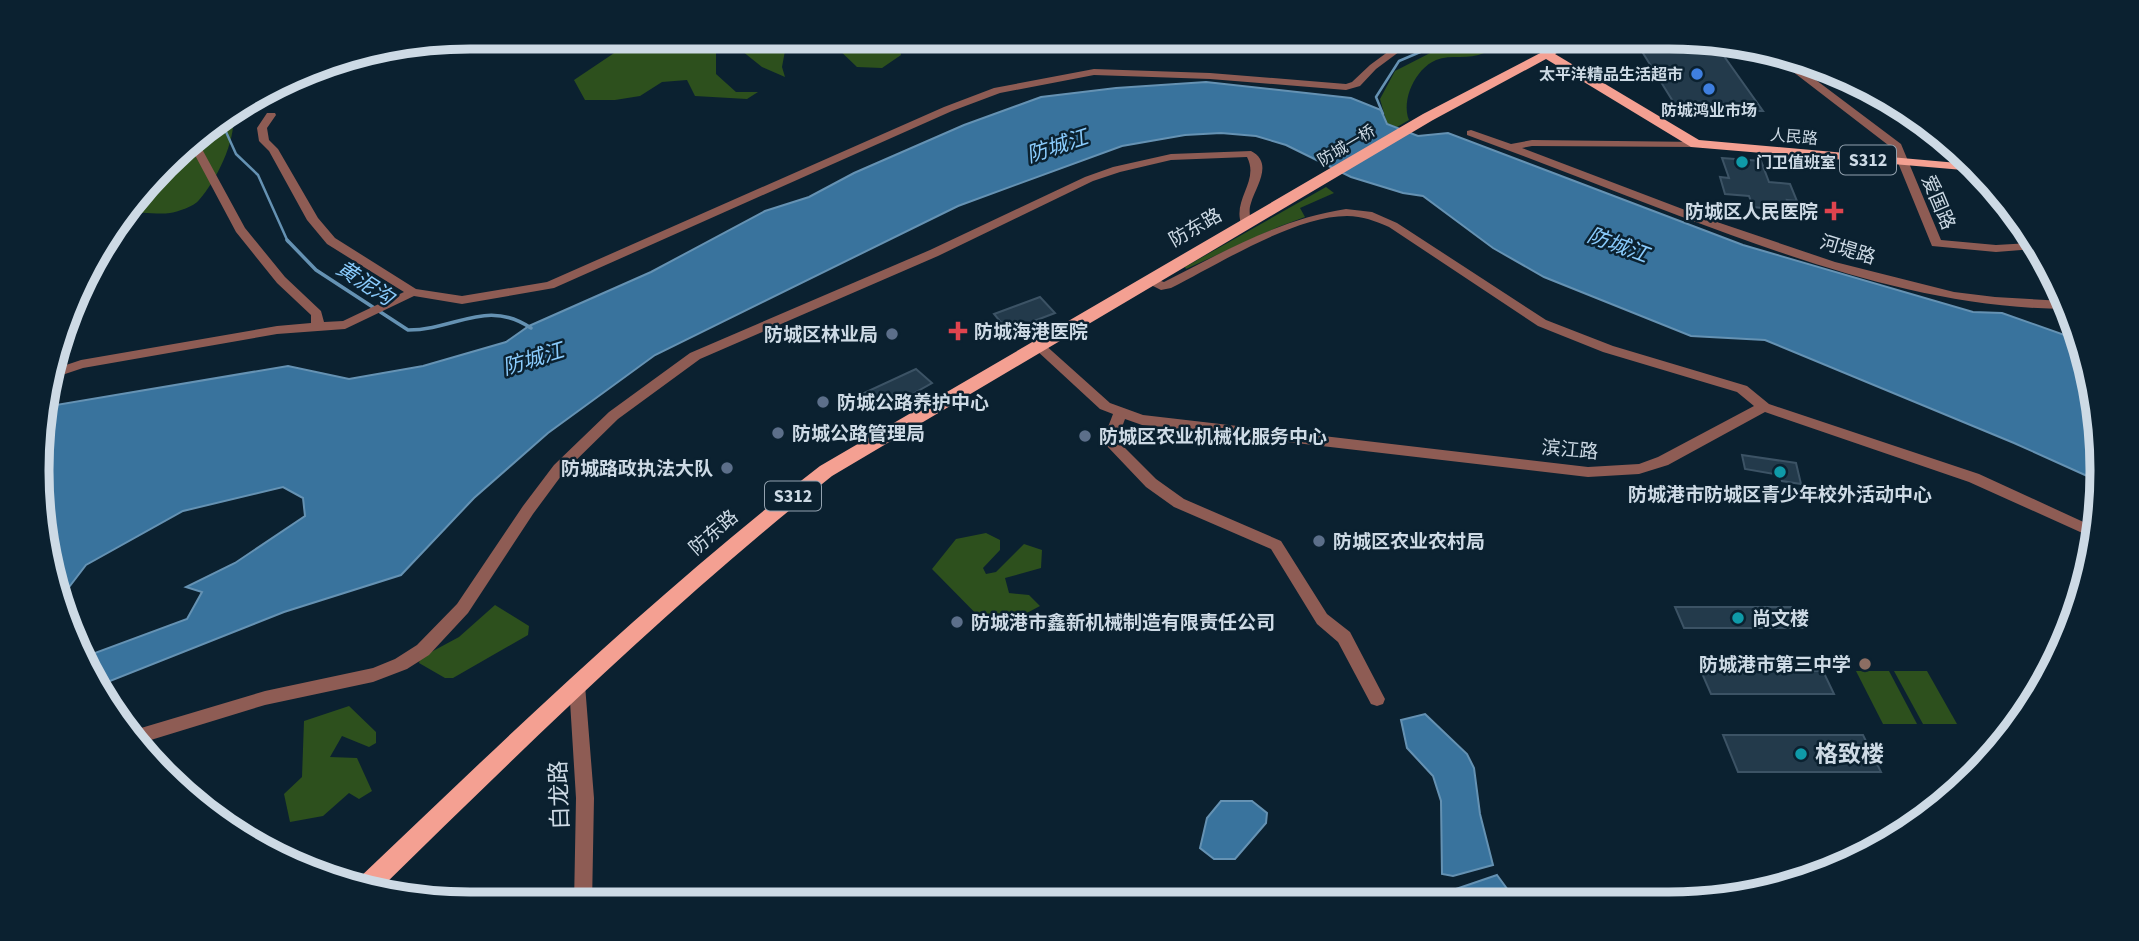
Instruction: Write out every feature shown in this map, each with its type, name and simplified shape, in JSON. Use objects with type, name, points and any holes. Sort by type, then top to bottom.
[{"type":"main road","points":[[1546,54],[1556,49]]},
{"type":"main road","name":"防城一桥","points":[[1290,199],[1419,122],[1546,54]]},
{"type":"main road","name":"人民路","points":[[1546,54],[1696,144],[1961,167]]},
{"type":"main road","name":"防东路","points":[[373,881],[577,685],[750,528],[826,471],[1290,199]]},
{"type":"street","points":[[271,115],[262,128],[261,135],[273,149],[313,220],[331,241],[413,292],[461,300],[550,285],[948,109],[999,90],[1110,71],[1346,87],[1356,84],[1398,49]]},
{"type":"street","points":[[1793,68],[1897,146],[1904,163]]},
{"type":"street","name":"河堤路","points":[[1471,133],[1756,240],[1884,278],[1954,296],[1998,302],[2056,305]]},
{"type":"street","name":"人民路","points":[[1511,147],[1532,143],[1696,144]]},
{"type":"street","points":[[197,150],[240,229],[281,280],[317,314],[318,327]]},
{"type":"street","points":[[143,735],[285,693],[373,675],[402,664],[450,624],[545,486],[573,454],[660,380],[695,356],[934,253],[1089,179],[1117,169],[1181,156],[1251,154],[1258,169],[1244,208],[1246,224]]},
{"type":"street","name":"爱国路","points":[[1904,163],[1936,243],[1978,248],[2026,247]]},
{"type":"street","points":[[1149,281],[1161,286],[1167,285],[1283,228],[1311,219],[1352,213],[1368,214],[1392,225],[1542,324],[1608,349],[1742,389],[1764,407],[1974,478],[2086,529]]},
{"type":"street","points":[[61,372],[81,364],[277,330],[345,325],[413,292]]},
{"type":"street","name":"滨江路","points":[[1039,346],[1094,398],[1120,414],[1166,424],[1588,472],[1613,472],[1662,461],[1764,407]]},
{"type":"street","points":[[1120,414],[1112,435],[1114,446],[1151,483],[1179,503],[1276,544],[1322,618],[1344,637],[1377,699]]},
{"type":"street","name":"白龙路","points":[[577,685],[585,798],[583,892]]},
{"type":"green space","points":[[620,49],[729,49],[716,52],[716,74],[736,92],[758,92],[747,99],[695,96],[687,80],[662,82],[640,96],[615,100],[585,100],[574,80]]},
{"type":"green space","points":[[740,49],[785,49],[782,67],[785,77],[762,67]]},
{"type":"green space","points":[[838,49],[900,49],[901,55],[882,68],[857,67]]},
{"type":"green space","points":[[1438,49],[1483,49],[1484,53],[1442,58],[1428,64],[1416,78],[1408,95],[1409,120],[1397,127],[1387,124],[1380,99],[1395,71]]},
{"type":"green space","points":[[233,122],[224,160],[197,202],[170,213],[138,213],[172,172]]},
{"type":"green space","points":[[1326,187],[1334,193],[1300,208],[1305,217],[1186,269],[1185,267]]},
{"type":"green space","points":[[986,533],[1000,540],[1000,550],[983,568],[986,574],[996,572],[1024,544],[1042,550],[1041,568],[1005,578],[1009,593],[1029,595],[1040,606],[993,631],[932,569],[956,539]]},
{"type":"green space","points":[[495,605],[529,626],[528,635],[453,678],[445,678],[419,663],[420,658],[459,637]]},
{"type":"green space","points":[[1856,671],[1889,671],[1917,724],[1883,724]]},
{"type":"green space","points":[[1894,671],[1927,671],[1957,724],[1923,724]]},
{"type":"green space","points":[[349,706],[376,732],[376,743],[369,747],[342,736],[330,757],[357,758],[372,791],[359,799],[349,793],[323,816],[290,822],[284,794],[302,777],[304,721]]},
{"type":"water","name":"防城江","points":[[1206,82],[1351,98],[1381,110],[1387,124],[1418,136],[1448,133],[1743,245],[1973,312],[2002,313],[2068,336],[2082,388],[2089,443],[2090,477],[1765,340],[1691,336],[1544,277],[1493,248],[1423,196],[1403,193],[1351,177],[1286,145],[1256,136],[1221,133],[1185,135],[1122,146],[958,206],[655,355],[548,433],[474,498],[401,575],[284,612],[105,681],[91,654],[187,619],[202,592],[186,587],[235,563],[305,516],[303,498],[283,487],[183,511],[86,565],[66,591],[57,553],[50,498],[50,443],[54,405],[288,366],[349,379],[423,366],[506,342],[529,326],[651,272],[765,211],[809,197],[854,173],[964,125],[1041,97],[1116,88]]},
{"type":"water","points":[[1425,714],[1467,754],[1474,768],[1480,814],[1493,865],[1453,876],[1442,874],[1441,801],[1433,776],[1407,748],[1401,720]]},
{"type":"water","points":[[1221,801],[1252,801],[1267,813],[1266,823],[1235,859],[1214,859],[1200,848],[1207,818]]},
{"type":"water","points":[[1497,875],[1509,892],[1447,892]]},
{"type":"building","name":"太平洋精品生活超市","points":[[1640,49],[1722,53],[1763,111],[1688,111],[1674,103]]},
{"type":"building","points":[[1722,158],[1761,161],[1769,182],[1790,184],[1797,201],[1787,200],[1792,211],[1753,207],[1749,196],[1725,194],[1720,177],[1729,178]]},
{"type":"building","points":[[1040,297],[1055,313],[1008,331],[994,314]]},
{"type":"building","points":[[916,369],[932,383],[884,410],[864,393]]},
{"type":"building","name":"防城港市防城区青少年校外活动中心","points":[[1742,455],[1796,463],[1801,484],[1782,481],[1780,475],[1745,469]]},
{"type":"building","name":"尚文楼","points":[[1675,607],[1791,607],[1802,628],[1684,628]]},
{"type":"building","points":[[1701,671],[1823,671],[1834,694],[1711,694]]},
{"type":"building","name":"格致楼","points":[[1723,735],[1863,735],[1881,772],[1738,772]]},
{"type":"waterway","points":[[1383,114],[1376,97],[1399,61],[1427,49]]},
{"type":"waterway","name":"黄泥沟","points":[[224,128],[236,154],[258,175],[287,240]]},
{"type":"waterway","name":"黄泥沟","points":[[287,240],[316,270],[408,330],[425,329],[485,315],[515,319],[531,328]]},
{"type":"place","name":"太平洋精品生活超市","points":[[1697,74]]},
{"type":"place","name":"防城鸿业市场","points":[[1709,89]]},
{"type":"place","name":"门卫值班室","points":[[1742,162]]},
{"type":"place","name":"防城区人民医院","points":[[1834,211]]},
{"type":"place","name":"防城海港医院","points":[[958,331]]},
{"type":"place","name":"防城区林业局","points":[[892,334]]},
{"type":"place","name":"防城公路养护中心","points":[[823,402]]},
{"type":"place","name":"防城公路管理局","points":[[778,433]]},
{"type":"place","name":"防城区农业机械化服务中心","points":[[1085,436]]},
{"type":"place","name":"防城路政执法大队","points":[[727,468]]},
{"type":"place","name":"防城港市防城区青少年校外活动中心","points":[[1780,472]]},
{"type":"place","name":"防城区农业农村局","points":[[1319,541]]},
{"type":"place","name":"尚文楼","points":[[1738,618]]},
{"type":"place","name":"防城港市鑫新机械制造有限责任公司","points":[[957,622]]},
{"type":"place","name":"防城港市第三中学","points":[[1865,664]]},
{"type":"place","name":"格致楼","points":[[1801,754]]}]
